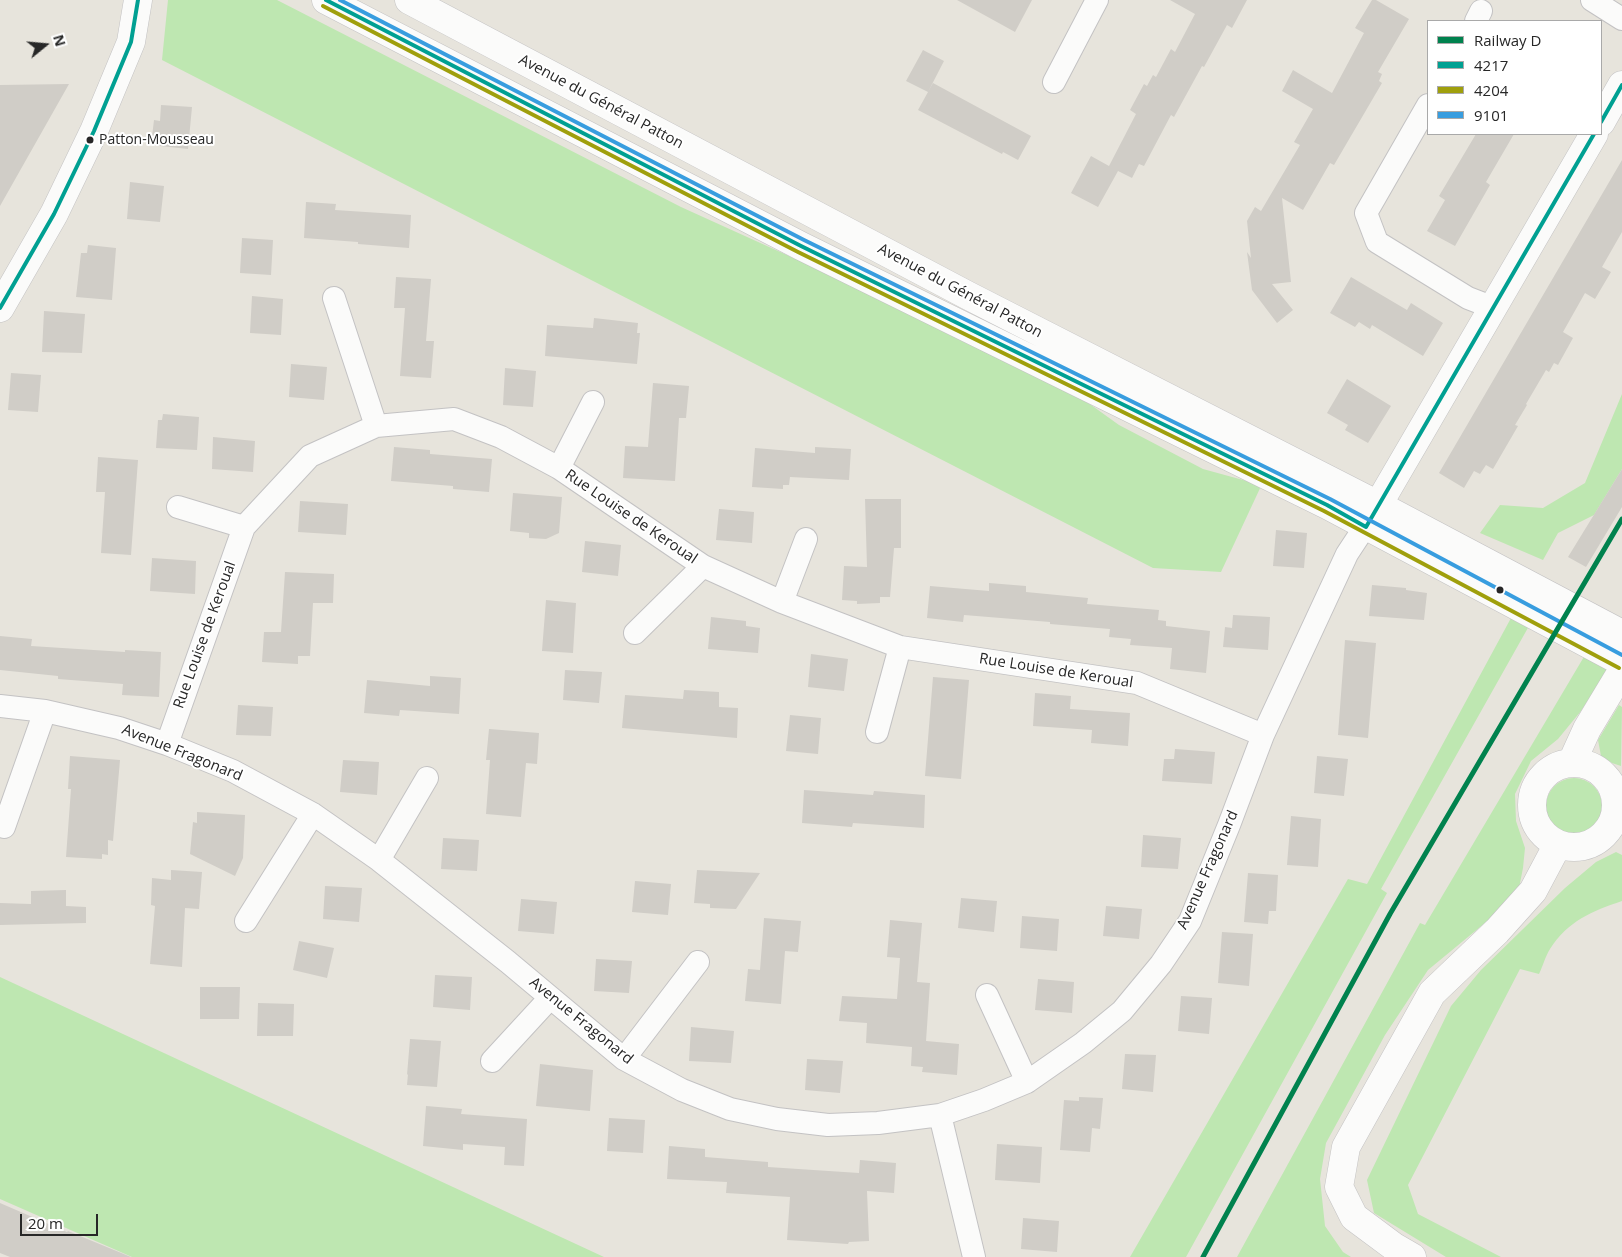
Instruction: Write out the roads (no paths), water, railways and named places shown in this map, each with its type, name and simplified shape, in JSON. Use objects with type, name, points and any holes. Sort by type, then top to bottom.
[{"type":"main road","points":[[0,308],[54,214],[94,130],[131,42],[138,0]]},
{"type":"main road","name":"Avenue du Général Patton","points":[[326,0],[802,246],[1327,505],[1372,516]]},
{"type":"main road","name":"Avenue du Général Patton","points":[[409,0],[967,295],[1372,516],[1509,588]]},
{"type":"main road","points":[[1602,120],[1622,85]]},
{"type":"main road","name":"Avenue Fragonard","points":[[1372,516],[1593,135]]},
{"type":"main road","points":[[1509,588],[1622,634]]},
{"type":"main road","points":[[1509,588],[1622,662]]},
{"type":"main road","points":[[1572,762],[1586,729],[1622,671]]},
{"type":"main road","points":[[1572,762],[1598,769],[1608,778],[1619,799],[1611,827],[1603,836],[1593,843],[1570,847],[1558,844],[1547,838],[1539,828],[1534,817],[1532,804],[1534,792],[1540,780],[1548,771],[1559,765],[1572,762]]},
{"type":"main road","points":[[1412,1257],[1393,1246],[1354,1217],[1340,1187],[1346,1147],[1432,993],[1497,931],[1533,891],[1558,844]]},
{"type":"street","points":[[1054,82],[1097,0]]},
{"type":"street","points":[[1592,0],[1622,19]]},
{"type":"street","points":[[1427,107],[1366,214],[1377,242],[1468,298],[1494,308]]},
{"type":"street","points":[[334,298],[376,426]]},
{"type":"street","name":"Rue Louise de Keroual","points":[[559,468],[593,402]]},
{"type":"street","name":"Rue Louise de Keroual","points":[[167,744],[244,527],[310,456],[376,426],[454,419],[501,438],[559,468],[703,566],[782,602],[900,647],[1137,683],[1263,735]]},
{"type":"street","points":[[178,507],[244,527]]},
{"type":"street","name":"Avenue Fragonard","points":[[0,706],[45,711],[119,728],[167,744],[233,771],[313,814],[379,860],[508,962],[624,1058],[682,1090],[730,1109],[776,1119],[828,1125],[878,1123],[940,1116],[1026,1082],[1083,1043],[1122,1011],[1161,964],[1190,921],[1263,735],[1347,554],[1372,516]]},
{"type":"street","points":[[782,602],[806,539]]},
{"type":"street","name":"Rue Louise de Keroual","points":[[635,632],[703,566]]},
{"type":"street","points":[[877,732],[900,647]]},
{"type":"street","points":[[4,827],[45,711]]},
{"type":"street","points":[[379,860],[427,778]]},
{"type":"street","points":[[246,920],[313,814]]},
{"type":"street","points":[[624,1058],[698,962]]},
{"type":"street","points":[[987,995],[1026,1082]]},
{"type":"street","points":[[492,1061],[550,998]]},
{"type":"street","points":[[940,1116],[974,1257]]},
{"type":"rail line","name":"D","points":[[1203,1257],[1390,914],[1622,519]]},
{"type":"place","name":"Patton-Mousseau","points":[[90,140]]}]
